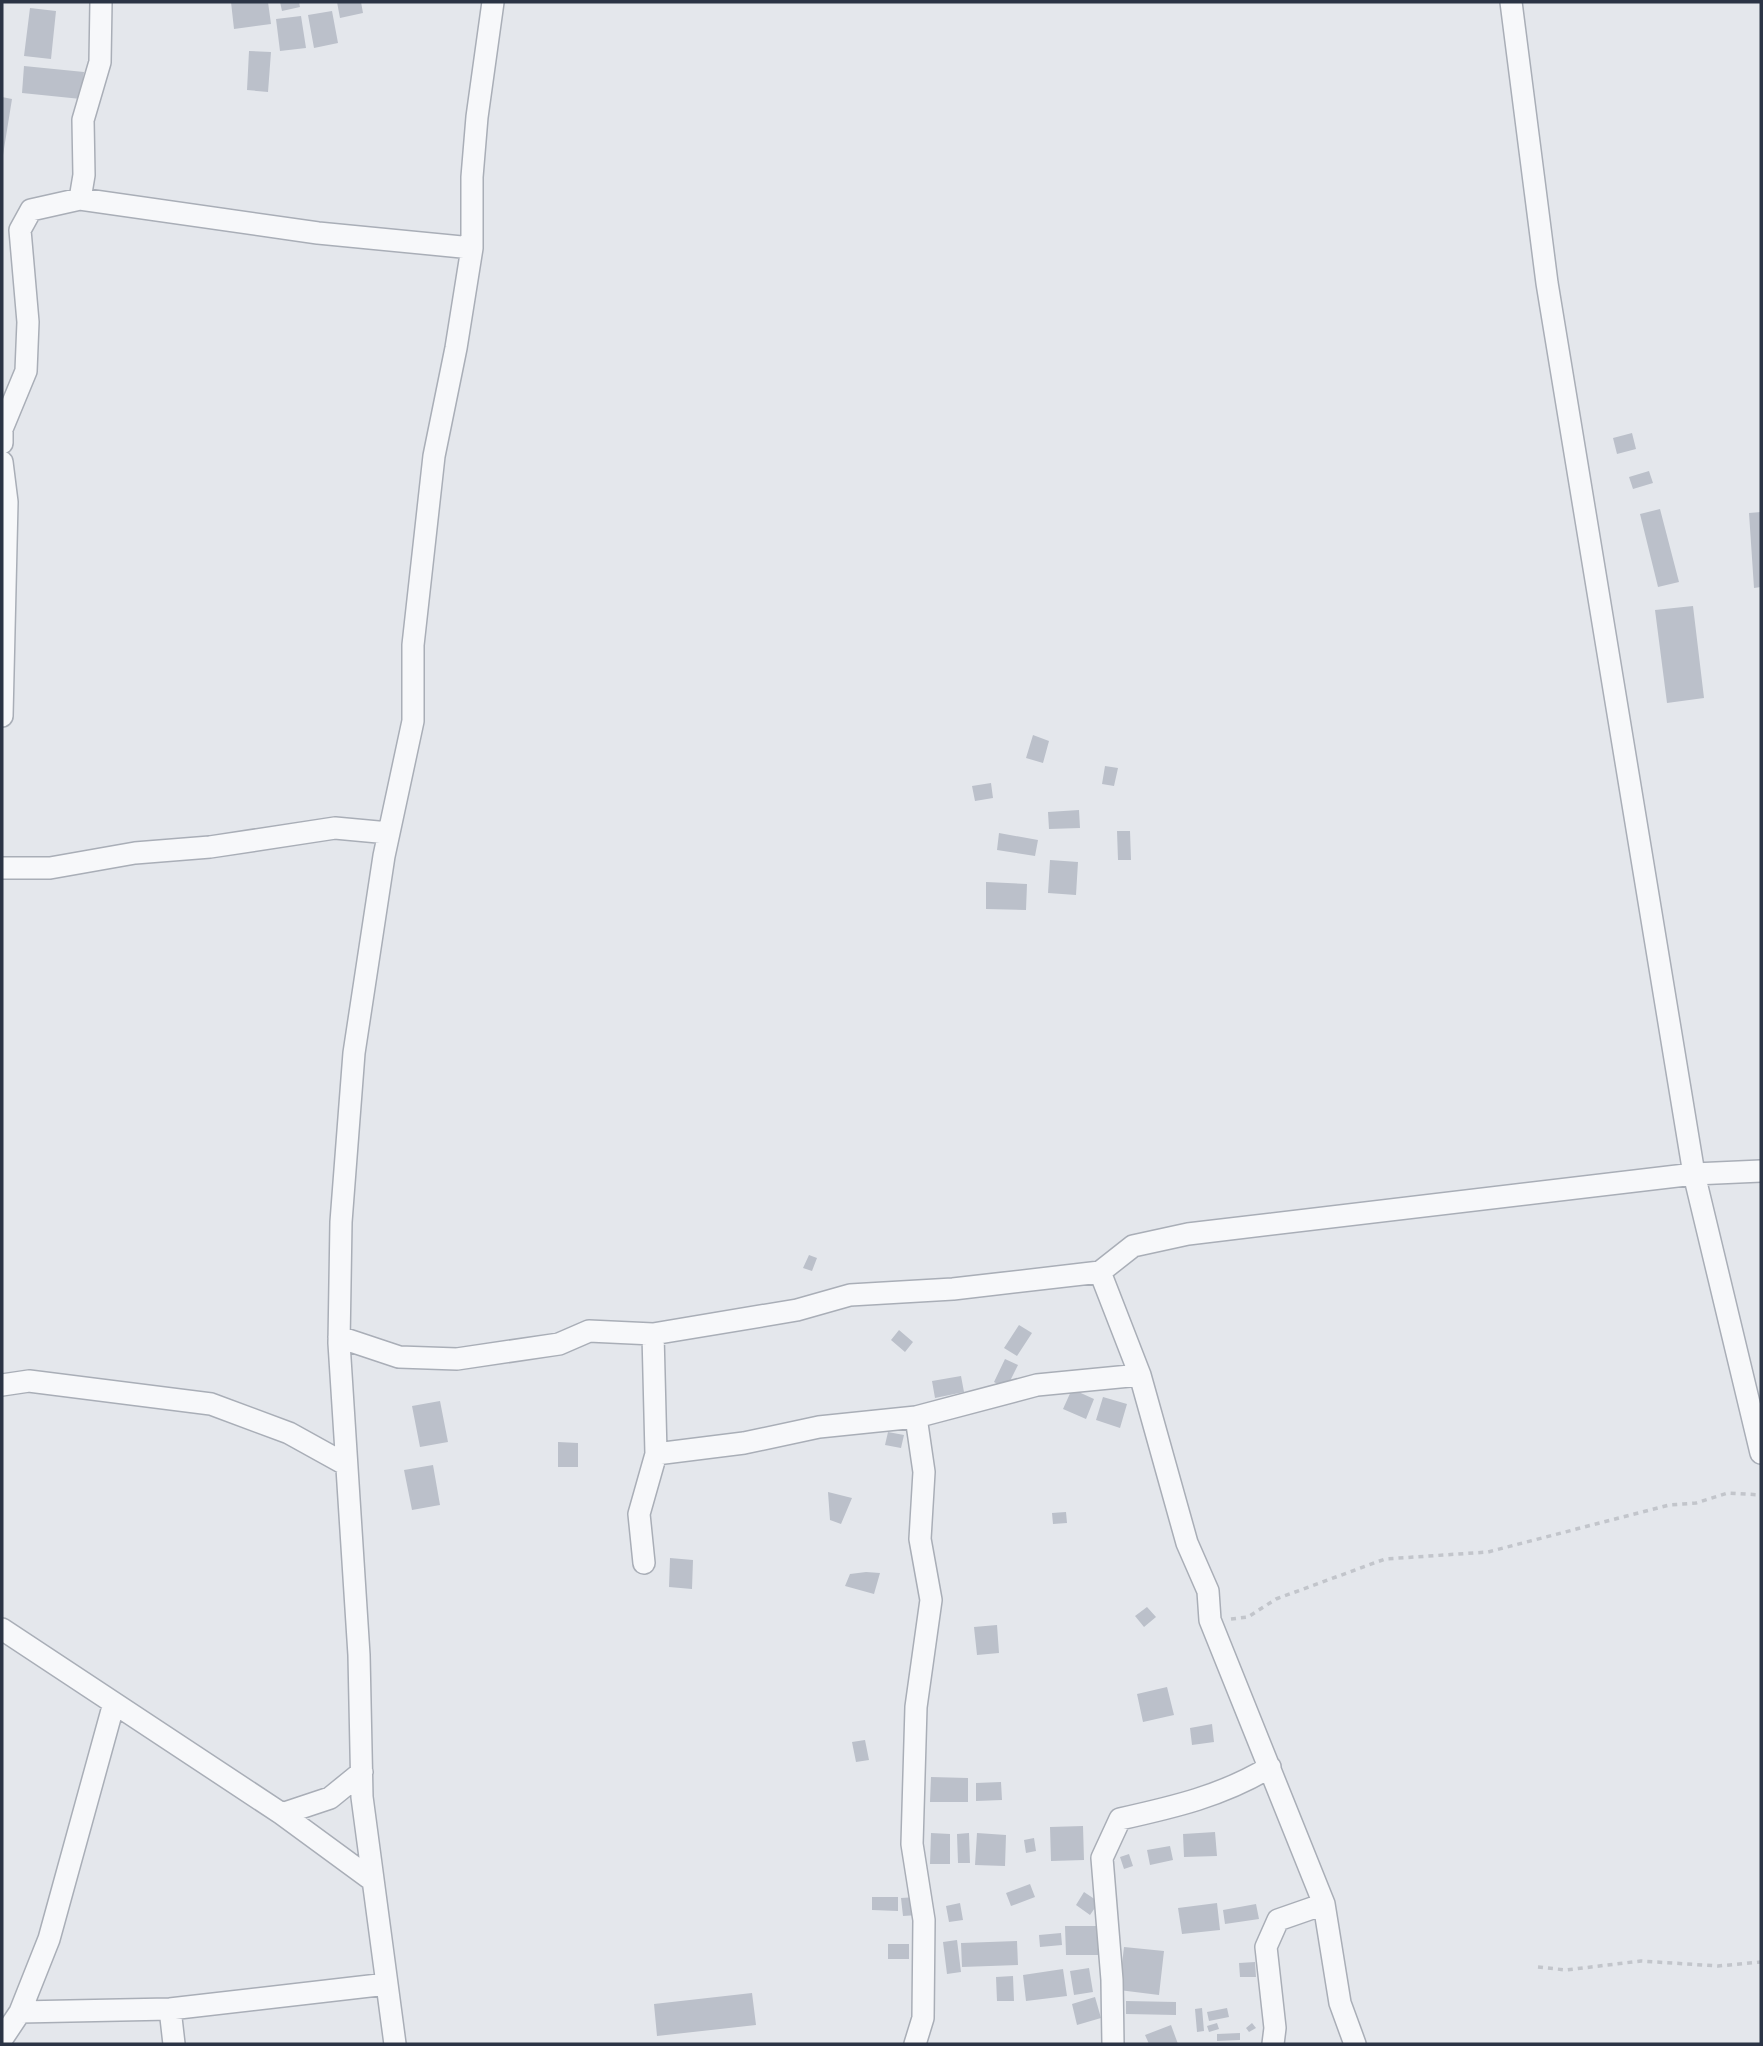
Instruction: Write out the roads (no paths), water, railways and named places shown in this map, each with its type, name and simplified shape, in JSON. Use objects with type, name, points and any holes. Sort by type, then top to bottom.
[{"type":"street","points":[[80,199],[83,120],[100,62],[101,2]]},
{"type":"street","points":[[395,2044],[372,1880],[362,1772],[359,1655],[339,1337],[341,1222],[354,1052],[389,833],[413,721],[413,645],[435,456],[472,248],[474,153],[493,2]]},
{"type":"street","points":[[1511,2],[1547,283],[1694,1174],[1761,1453]]},
{"type":"street","points":[[2,443],[8,397],[26,371],[28,322],[20,230],[31,210],[80,199],[318,233],[472,248]]},
{"type":"street","points":[[2,462],[6,502],[2,716]]},
{"type":"street","points":[[2,868],[50,868],[135,853],[210,848],[335,828],[389,833]]},
{"type":"street","points":[[339,1337],[399,1357],[457,1359],[559,1344],[589,1331],[653,1334],[797,1310],[850,1295],[953,1289],[1100,1272],[1133,1246],[1188,1234],[1694,1174],[1761,1171]]},
{"type":"street","points":[[1100,1272],[1140,1375],[1187,1543],[1208,1591],[1210,1620],[1324,1904],[1340,2003],[1355,2044]]},
{"type":"street","points":[[644,1563],[639,1514],[656,1454],[653,1334]]},
{"type":"street","points":[[656,1454],[744,1443],[819,1427],[916,1417],[1037,1385],[1140,1375]]},
{"type":"street","points":[[2,1385],[29,1381],[211,1404],[289,1433],[345,1464]]},
{"type":"street","points":[[915,2044],[923,2018],[924,1920],[912,1844],[916,1707],[931,1600],[920,1539],[924,1472],[916,1417]]},
{"type":"street","points":[[2,1629],[282,1814],[372,1880]]},
{"type":"street","points":[[2,2039],[20,2012],[49,1939],[114,1703]]},
{"type":"street","points":[[1113,2044],[1112,1980],[1102,1858],[1120,1819],[1201,1801],[1245,1782],[1270,1767]]},
{"type":"street","points":[[282,1814],[331,1798],[362,1772]]},
{"type":"street","points":[[1273,2044],[1275,2028],[1266,1947],[1278,1920],[1324,1904]]},
{"type":"street","points":[[20,2012],[170,2009],[387,1984]]},
{"type":"street","points":[[170,2009],[174,2044]]}]
